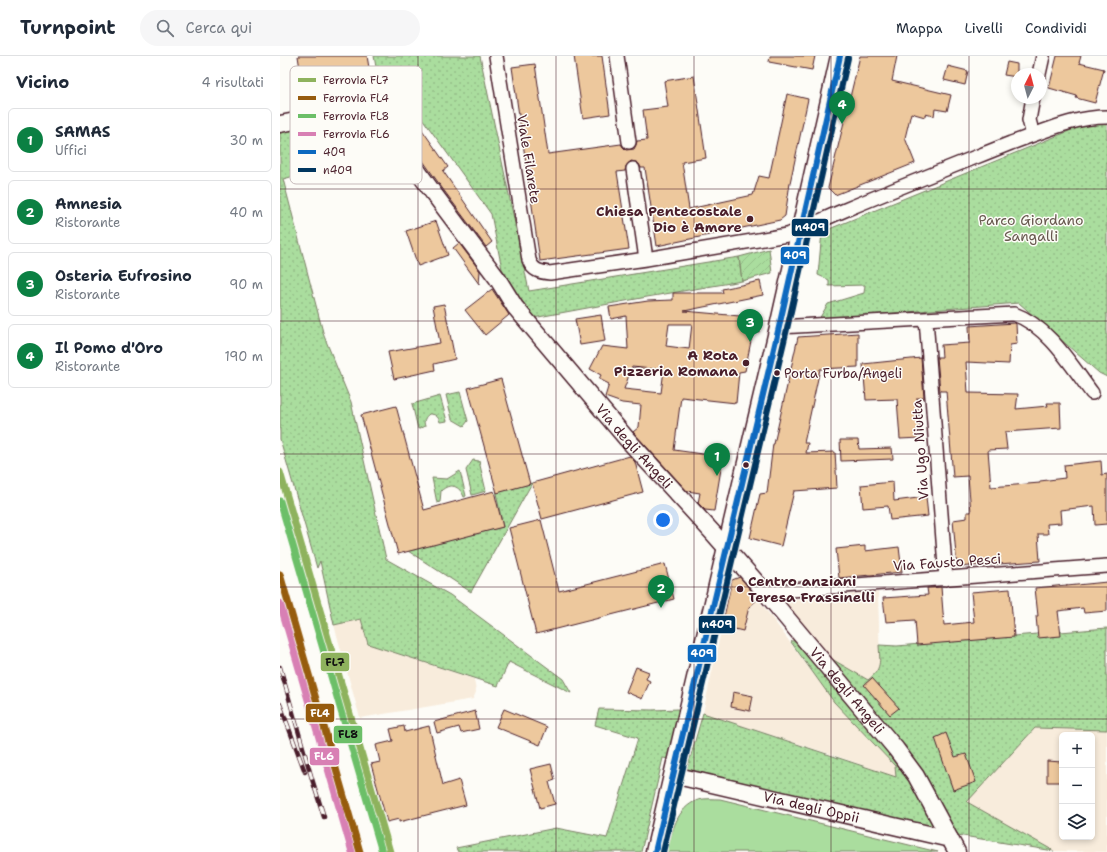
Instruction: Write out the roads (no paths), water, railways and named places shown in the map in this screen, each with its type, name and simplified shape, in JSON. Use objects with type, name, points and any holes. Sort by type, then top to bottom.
[{"type":"main road","points":[[656,852],[840,56]]},
{"type":"street","name":"Viale Filarete","points":[[496,56],[529,260],[532,267],[537,271],[550,273],[646,259]]},
{"type":"street","points":[[617,56],[629,142]]},
{"type":"street","points":[[1040,68],[1043,56]]},
{"type":"street","points":[[1032,104],[1029,120],[1033,135]]},
{"type":"street","points":[[633,169],[646,259],[776,237],[800,230],[850,208],[1033,135],[1078,119],[1107,117]]},
{"type":"street","name":"Via degli Angeli","points":[[422,176],[496,278],[515,307],[626,438],[726,547],[765,592],[911,768],[953,846]]},
{"type":"street","points":[[778,327],[1008,314],[1022,317],[1035,326],[1051,341],[1092,393]]},
{"type":"street","name":"Via Ugo Niutta","points":[[926,319],[946,579]]},
{"type":"street","name":"Via Fausto Pesci","points":[[765,592],[1107,566]]},
{"type":"street","name":"Via degli Oppii","points":[[673,775],[953,846]]},
{"type":"railway","points":[[280,667],[324,817]]},
{"type":"railway","points":[[280,704],[305,772]]},
{"type":"rail line","name":"FL7","points":[[280,472],[390,852]]},
{"type":"rail line","name":"FL8","points":[[280,501],[382,852]]},
{"type":"rail line","name":"FL4","points":[[280,574],[360,852]]},
{"type":"rail line","name":"FL6","points":[[280,603],[352,852]]},
{"type":"place","name":"Il Pomo d'Oro","points":[[842,124]]},
{"type":"place","name":"Chiesa Pentecostale Dio è Amore","points":[[750,219]]},
{"type":"place","name":"Osteria Eufrosino","points":[[750,342]]},
{"type":"place","name":"A Rota Pizzeria Romana","points":[[746,363]]},
{"type":"place","name":"Porta Furba/Angeli","points":[[777,373]]},
{"type":"place","name":"SAMAS","points":[[717,476]]},
{"type":"place","name":"Centro anziani Teresa Frassinelli","points":[[740,589]]},
{"type":"place","name":"Amnesia","points":[[661,608]]},
{"type":"park label","name":"Parco Giordano Sangalli","points":[[1031,228]]}]
